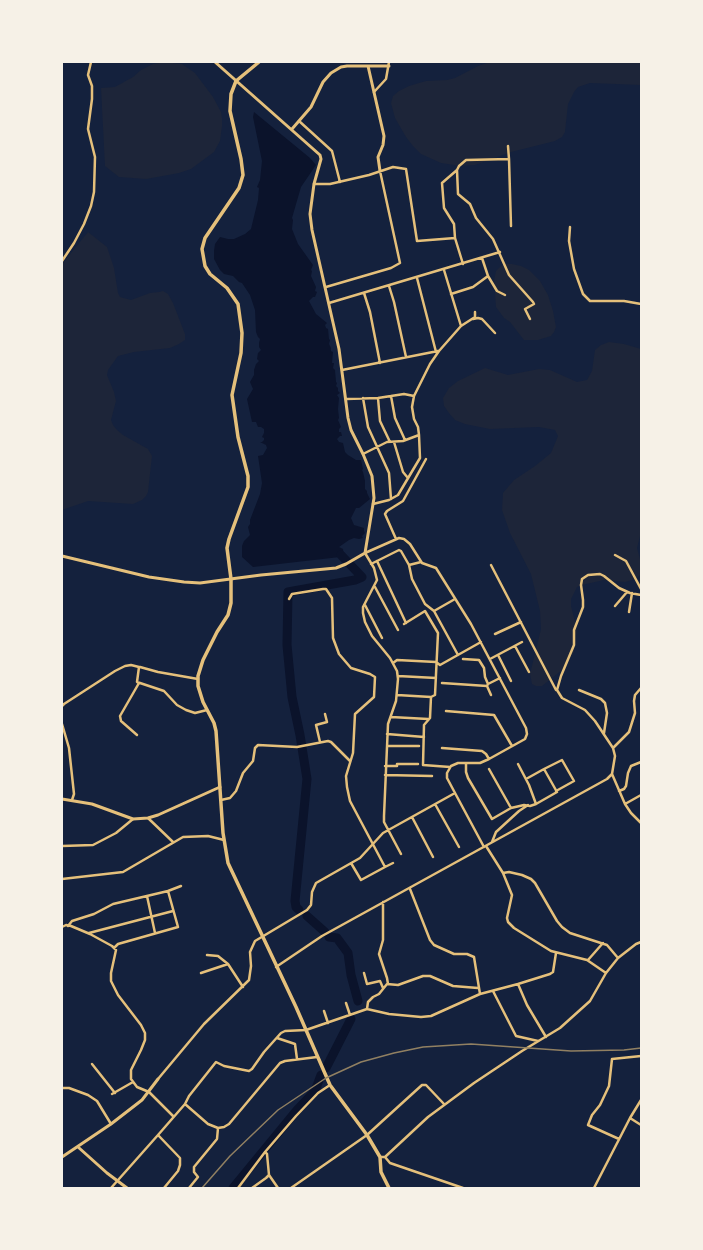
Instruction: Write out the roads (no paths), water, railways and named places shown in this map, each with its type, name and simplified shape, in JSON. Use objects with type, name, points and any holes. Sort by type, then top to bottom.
[{"type":"main road","points":[[259,62],[236,81],[231,94],[230,111],[241,159],[243,175],[239,188],[205,238],[202,249],[205,266],[210,274],[227,288],[238,304],[242,333],[241,353],[232,395],[238,437],[248,476],[248,487],[227,548],[232,579],[232,603],[228,615],[202,660],[198,686],[203,702],[216,731],[224,840],[228,863],[330,1085],[367,1135],[380,1157],[381,1172],[389,1188]]},
{"type":"street","points":[[62,262],[84,224],[91,206],[94,192],[95,157],[88,129],[92,99],[92,86],[88,75],[91,62]]},
{"type":"street","points":[[215,62],[320,155],[320,164],[314,184],[310,214],[312,230],[339,349],[348,418],[351,430],[372,476],[374,498],[365,553],[372,564],[377,580],[365,604],[363,613],[365,622],[372,636],[393,663],[398,676],[396,701],[388,724],[387,734],[384,822],[401,854]]},
{"type":"street","points":[[292,129],[311,107],[323,82],[330,73],[341,67],[389,64],[386,79],[374,92]]},
{"type":"street","points":[[326,287],[391,268],[400,263],[380,171],[378,157],[383,145],[384,136],[368,66]]},
{"type":"street","points":[[299,121],[332,151],[340,182]]},
{"type":"street","points":[[508,146],[511,226]]},
{"type":"street","points":[[463,264],[455,238],[454,224],[444,208],[442,184],[466,160],[509,160]]},
{"type":"street","points":[[314,184],[322,185],[340,182],[393,167],[406,169],[417,241],[455,238]]},
{"type":"street","points":[[457,170],[458,194],[470,204],[476,218],[493,239],[509,275],[534,304],[525,309],[530,319]]},
{"type":"street","points":[[570,227],[569,242],[574,269],[583,294],[590,301],[624,301],[641,304]]},
{"type":"street","points":[[329,303],[444,270],[500,252]]},
{"type":"street","points":[[482,258],[488,276],[498,291],[505,296]]},
{"type":"street","points":[[444,270],[461,326]]},
{"type":"street","points":[[451,294],[474,287],[488,276]]},
{"type":"street","points":[[417,278],[437,351]]},
{"type":"street","points":[[389,286],[406,358]]},
{"type":"street","points":[[364,293],[370,312],[380,363]]},
{"type":"street","points":[[473,319],[475,317],[475,312]]},
{"type":"street","points":[[373,504],[391,499],[398,495],[420,458],[418,427],[414,419],[412,407],[414,396],[437,351],[461,326],[473,319],[482,319],[495,333]]},
{"type":"street","points":[[342,370],[437,351]]},
{"type":"street","points":[[346,399],[378,398],[404,394],[414,396]]},
{"type":"street","points":[[391,396],[395,418],[404,440]]},
{"type":"street","points":[[363,398],[368,427],[389,473],[391,499]]},
{"type":"street","points":[[378,398],[380,421],[392,442],[403,472],[408,478]]},
{"type":"street","points":[[363,454],[386,442],[404,440],[419,435]]},
{"type":"street","points":[[396,539],[385,514],[387,511],[403,501],[426,459]]},
{"type":"street","points":[[62,556],[149,577],[200,583],[336,568],[396,539],[399,538],[407,540],[421,562],[425,565],[434,566],[436,568],[481,642],[526,728],[527,734],[525,739],[480,763],[458,763],[450,768],[447,773],[447,778],[485,847],[503,872],[512,895],[507,918],[508,922],[514,928],[540,945],[556,953],[588,960],[606,973]]},
{"type":"street","points":[[372,564],[399,550],[401,552],[409,565],[412,579],[425,604],[434,611],[458,655]]},
{"type":"street","points":[[615,555],[626,561],[641,589]]},
{"type":"street","points":[[376,561],[405,623],[425,611],[438,633],[435,695],[431,697],[397,695]]},
{"type":"street","points":[[409,565],[421,562]]},
{"type":"street","points":[[491,565],[562,698],[585,710],[595,721],[613,748],[614,756],[612,774],[625,804],[631,813],[641,823]]},
{"type":"street","points":[[557,690],[561,676],[574,645],[574,630],[583,607],[581,585],[582,579],[588,575],[594,574],[604,576],[619,588],[632,594],[641,595]]},
{"type":"street","points":[[374,587],[398,630]]},
{"type":"street","points":[[289,599],[292,594],[323,589],[328,592],[332,598],[333,638],[339,654],[351,668],[370,674],[374,677],[374,697],[355,714],[353,753],[346,776],[346,787],[350,801],[385,867]]},
{"type":"street","points":[[615,606],[627,592]]},
{"type":"street","points":[[629,612],[632,594]]},
{"type":"street","points":[[434,611],[455,599]]},
{"type":"street","points":[[365,604],[382,638]]},
{"type":"street","points":[[495,634],[521,622]]},
{"type":"street","points":[[393,663],[397,660],[436,662],[440,665],[481,642]]},
{"type":"street","points":[[490,659],[522,642]]},
{"type":"street","points":[[515,646],[529,672]]},
{"type":"street","points":[[498,655],[512,681]]},
{"type":"street","points":[[463,659],[479,660],[484,668],[484,676],[491,695]]},
{"type":"street","points":[[62,706],[125,666],[139,667],[198,679]]},
{"type":"street","points":[[137,735],[121,721],[120,716],[139,683],[137,682],[139,667]]},
{"type":"street","points":[[398,676],[436,678]]},
{"type":"street","points":[[442,684],[487,685],[500,678]]},
{"type":"street","points":[[139,683],[164,691],[177,705],[186,710],[195,713],[207,710]]},
{"type":"street","points":[[613,748],[629,732],[635,713],[635,695],[641,688]]},
{"type":"street","points":[[579,690],[601,699],[605,704],[607,713],[603,733]]},
{"type":"street","points":[[431,697],[429,720],[424,725],[423,765],[450,768]]},
{"type":"street","points":[[446,711],[494,715],[512,746]]},
{"type":"street","points":[[320,742],[316,725],[327,722],[325,714]]},
{"type":"street","points":[[390,717],[429,720]]},
{"type":"street","points":[[62,724],[69,748],[74,794],[72,800]]},
{"type":"street","points":[[387,734],[424,737]]},
{"type":"street","points":[[221,800],[230,798],[236,791],[243,773],[253,760],[255,748],[258,745],[297,747],[328,741],[332,742],[351,761]]},
{"type":"street","points":[[387,746],[419,746]]},
{"type":"street","points":[[442,748],[482,751],[489,759]]},
{"type":"street","points":[[466,764],[468,778],[492,819],[511,808],[524,804],[536,804],[574,781],[562,760],[526,779]]},
{"type":"street","points":[[619,791],[624,789],[626,786],[628,773],[631,766],[641,762]]},
{"type":"street","points":[[385,766],[397,766],[397,764],[418,764]]},
{"type":"street","points":[[518,764],[536,804]]},
{"type":"street","points":[[489,769],[511,808]]},
{"type":"street","points":[[544,769],[556,791]]},
{"type":"street","points":[[276,967],[322,936],[383,902],[410,889],[607,779],[612,774]]},
{"type":"street","points":[[385,775],[432,776]]},
{"type":"street","points":[[62,799],[92,804],[133,819],[148,818],[220,787]]},
{"type":"street","points":[[62,1157],[111,1124],[142,1100],[204,1024],[249,980],[251,966],[250,952],[252,945],[262,936],[307,910],[311,905],[313,887],[316,883],[360,858],[381,835],[388,830],[455,792]]},
{"type":"street","points":[[625,804],[641,795]]},
{"type":"street","points":[[435,804],[459,847]]},
{"type":"street","points":[[492,843],[496,832],[519,811],[528,805]]},
{"type":"street","points":[[412,817],[433,857]]},
{"type":"street","points":[[148,818],[152,824],[173,842]]},
{"type":"street","points":[[62,846],[93,845],[116,833],[133,819]]},
{"type":"street","points":[[62,879],[123,872],[183,837],[208,836],[224,840]]},
{"type":"street","points":[[351,863],[361,880],[393,863]]},
{"type":"street","points":[[503,872],[516,873],[531,879],[562,927],[570,933],[607,945],[618,958]]},
{"type":"street","points":[[68,926],[72,921],[94,914],[111,905],[168,891],[181,886]]},
{"type":"street","points":[[410,889],[430,940],[434,945],[454,954],[467,954],[474,957],[480,994]]},
{"type":"street","points":[[114,948],[118,944],[178,927],[168,891]]},
{"type":"street","points":[[147,896],[155,933]]},
{"type":"street","points":[[383,902],[383,940],[379,954],[388,984]]},
{"type":"street","points":[[88,934],[173,911]]},
{"type":"street","points":[[62,927],[68,926],[88,934],[116,950],[111,973],[111,981],[118,995],[141,1025],[145,1033],[145,1040],[142,1050],[131,1070],[131,1079],[137,1087],[149,1092],[174,1116]]},
{"type":"street","points":[[380,1157],[385,1157],[428,1117],[444,1105],[522,1051],[560,1028],[590,1001],[606,973],[618,958],[636,944],[641,942]]},
{"type":"street","points":[[588,960],[603,943]]},
{"type":"street","points":[[112,1188],[185,1104],[189,1096],[216,1062],[224,1066],[249,1071],[264,1052],[285,1031],[306,1030],[367,1009],[389,1014],[421,1017],[431,1016],[480,994],[550,974],[553,972],[556,953]]},
{"type":"street","points":[[207,955],[218,956],[228,964],[243,987]]},
{"type":"street","points":[[201,973],[228,964]]},
{"type":"street","points":[[364,973],[367,984],[380,981],[383,988]]},
{"type":"street","points":[[367,1009],[368,1002],[379,994],[388,984],[398,985],[424,976],[430,976],[453,986],[478,988]]},
{"type":"street","points":[[518,984],[527,1005],[546,1037]]},
{"type":"street","points":[[493,991],[516,1036],[539,1041]]},
{"type":"street","points":[[346,1003],[350,1015]]},
{"type":"street","points":[[324,1011],[328,1022]]},
{"type":"street","points":[[277,1038],[295,1044],[297,1059]]},
{"type":"street","points":[[619,1139],[588,1125],[592,1115],[600,1106],[609,1086],[612,1059],[641,1056]]},
{"type":"street","points":[[185,1104],[208,1124],[218,1128],[224,1126],[229,1124],[280,1063],[285,1060],[317,1057]]},
{"type":"street","points":[[92,1064],[114,1094],[133,1082]]},
{"type":"street","points":[[238,1188],[265,1152],[296,1116],[318,1093],[330,1085]]},
{"type":"street","points":[[291,1188],[367,1135],[422,1085],[426,1085],[444,1105]]},
{"type":"street","points":[[62,1088],[69,1088],[88,1095],[97,1101],[111,1124]]},
{"type":"street","points":[[594,1188],[630,1118],[641,1100]]},
{"type":"street","points":[[630,1118],[641,1125]]},
{"type":"street","points":[[189,1188],[198,1177],[194,1172],[194,1167],[217,1139],[218,1128]]},
{"type":"street","points":[[158,1135],[180,1158],[178,1171],[164,1188]]},
{"type":"street","points":[[78,1147],[107,1173],[127,1188]]},
{"type":"street","points":[[265,1152],[267,1154],[269,1175],[278,1188]]},
{"type":"street","points":[[385,1157],[390,1163],[463,1188]]},
{"type":"street","points":[[252,1188],[269,1175]]},
{"type":"waterway","points":[[299,910],[296,907],[295,901],[307,779],[292,697],[287,645],[288,592],[355,580],[362,577],[341,555]]},
{"type":"waterway","points":[[307,916],[325,932]]},
{"type":"waterway","points":[[329,937],[337,938],[348,953],[351,975],[358,1001]]},
{"type":"waterway","points":[[326,1068],[351,1019]]},
{"type":"waterway","points":[[233,1188],[297,1110],[315,1091],[321,1075]]},
{"type":"railway","points":[[202,1188],[230,1156],[278,1110],[326,1078],[361,1062],[423,1047],[471,1044],[571,1051],[624,1050],[641,1048]]}]
